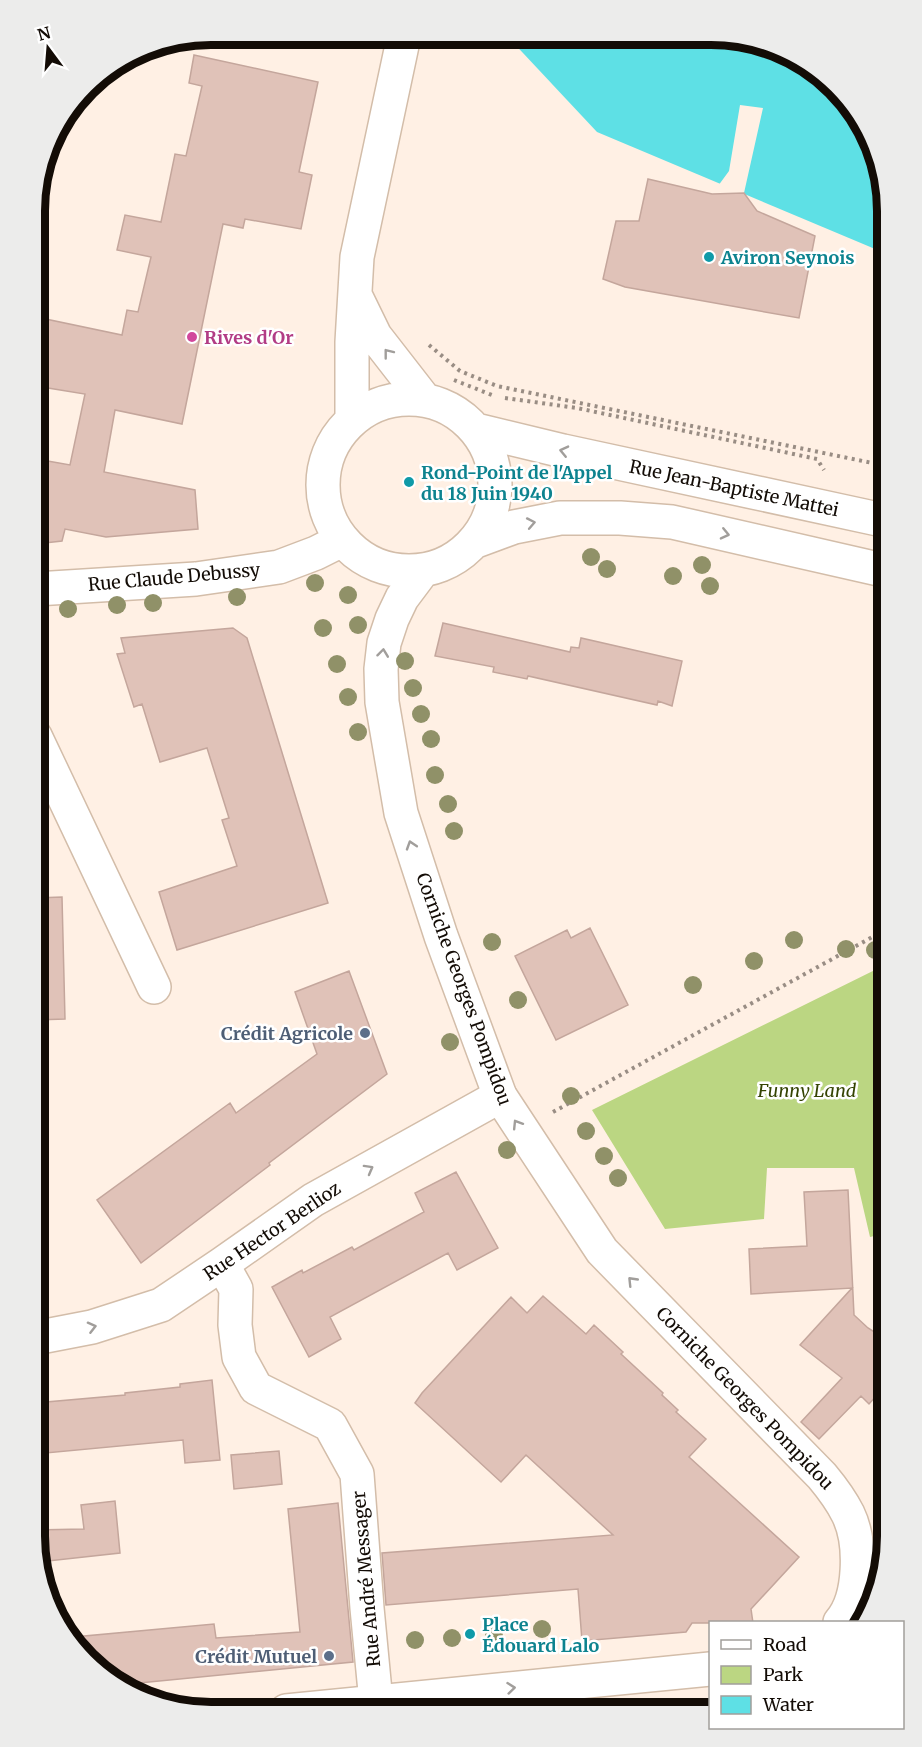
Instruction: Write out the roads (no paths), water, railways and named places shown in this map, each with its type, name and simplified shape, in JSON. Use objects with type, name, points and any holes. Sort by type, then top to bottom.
[{"type":"main road","points":[[352,419],[351,383],[357,257],[402,45]]},
{"type":"main road","points":[[354,293],[375,336],[424,399]]},
{"type":"main road","points":[[399,399],[424,399],[444,405],[462,415],[476,430],[489,450],[495,473],[495,497],[488,520],[476,541],[461,554],[443,564],[423,570],[393,570],[365,560],[342,540],[329,518],[323,491],[325,465],[335,440],[352,419],[374,406],[399,399]]},
{"type":"main road","name":"Rue Jean-Baptiste Mattei","points":[[476,430],[877,519]]},
{"type":"main road","points":[[476,541],[514,527],[560,518],[620,518],[672,522],[877,569]]},
{"type":"main road","name":"Rue Claude Debussy","points":[[45,588],[196,579],[279,567],[342,540]]},
{"type":"main road","name":"Corniche Georges Pompidou","points":[[423,570],[402,598],[387,635],[381,669],[382,702],[401,813],[441,936],[500,1096],[602,1251],[822,1476],[839,1497],[850,1517],[857,1547],[858,1575],[854,1596],[842,1621]]},
{"type":"main road","points":[[45,757],[154,987]]},
{"type":"main road","name":"Rue Hector Berlioz","points":[[45,1336],[92,1328],[160,1305],[313,1200],[500,1096]]},
{"type":"main road","name":"Rue André Messager","points":[[222,1264],[236,1289],[235,1325],[239,1357],[256,1388],[330,1425],[357,1474],[376,1701]]},
{"type":"main road","points":[[367,1702],[709,1669]]},
{"type":"water","points":[[515,45],[721,45],[743,48],[784,62],[820,86],[836,102],[860,138],[876,190],[877,250],[597,132]]},
{"type":"place","name":"Aviron Seynois","points":[[709,257]]},
{"type":"place","name":"Rives d'Or","points":[[192,337]]},
{"type":"place","name":"Rond-Point de l'Appel du 18 Juin 1940","points":[[409,482]]},
{"type":"place","name":"Crédit Agricole","points":[[365,1033]]},
{"type":"place","name":"Place Édouard Lalo","points":[[470,1634]]},
{"type":"place","name":"Crédit Mutuel","points":[[329,1656]]},
{"type":"park label","name":"Funny Land","points":[[807,1090]]}]
